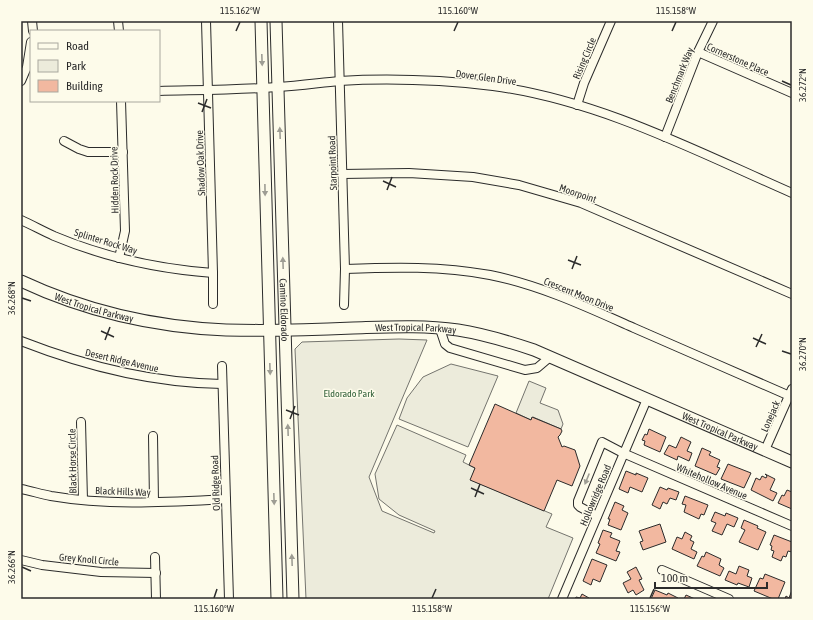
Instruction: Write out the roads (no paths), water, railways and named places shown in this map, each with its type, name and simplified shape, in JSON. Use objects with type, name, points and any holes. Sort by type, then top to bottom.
[{"type":"main road","name":"Camino Eldorado","points":[[261,21],[268,330],[277,599]]},
{"type":"main road","name":"Camino Eldorado","points":[[276,21],[293,599]]},
{"type":"main road","name":"West Tropical Parkway","points":[[21,281],[48,294],[84,306],[121,316],[187,327],[225,330],[285,330],[406,326],[458,330],[503,340],[550,356],[792,462]]},
{"type":"street","name":"Shadow Oak Drive","points":[[206,21],[213,273],[212,304]]},
{"type":"street","name":"Starpoint Road","points":[[338,21],[345,269],[344,305]]},
{"type":"street","name":"Rising Circle","points":[[577,105],[584,83],[610,21]]},
{"type":"street","name":"Benchmark Way","points":[[665,137],[698,52],[713,21]]},
{"type":"street","points":[[21,81],[30,45]]},
{"type":"street","name":"Cornerstone Place","points":[[698,52],[792,94]]},
{"type":"street","name":"Dover Glen Drive","points":[[160,91],[263,88],[340,81],[441,81],[495,86],[549,97],[599,111],[665,137],[792,193]]},
{"type":"street","name":"Hidden Rock Drive","points":[[119,258],[125,230],[122,102]]},
{"type":"street","points":[[64,141],[88,152],[123,152]]},
{"type":"street","name":"Moorpoint","points":[[342,174],[409,173],[473,177],[519,185],[581,203],[792,294]]},
{"type":"street","name":"Splinter Rock Way","points":[[21,220],[55,236],[119,258],[186,271],[213,273]]},
{"type":"street","name":"Crescent Moon Drive","points":[[345,269],[407,267],[445,269],[490,275],[526,285],[569,300],[791,394]]},
{"type":"street","points":[[440,329],[445,344],[450,348],[525,370],[537,368],[550,356]]},
{"type":"street","name":"Desert Ridge Avenue","points":[[21,341],[50,352],[99,367],[160,379],[201,384],[222,384]]},
{"type":"street","name":"Old Ridge Road","points":[[222,366],[228,599]]},
{"type":"street","name":"Lonejack","points":[[765,450],[791,394]]},
{"type":"street","name":"Hollowridge Road","points":[[562,599],[646,399]]},
{"type":"street","name":"Black Horse Circle","points":[[81,422],[83,500]]},
{"type":"street","points":[[153,436],[154,502]]},
{"type":"street","name":"Whitehollow Avenue","points":[[597,516],[580,507],[578,502],[602,442],[623,454],[792,526]]},
{"type":"street","name":"Black Hills Way","points":[[21,489],[51,496],[117,502],[226,499]]},
{"type":"street","points":[[155,557],[156,599]]},
{"type":"street","name":"Grey Knoll Circle","points":[[21,560],[42,565],[101,572],[156,573]]},
{"type":"street","points":[[662,570],[728,599]]},
{"type":"park label","name":"Eldorado Park","points":[[349,393]]}]
